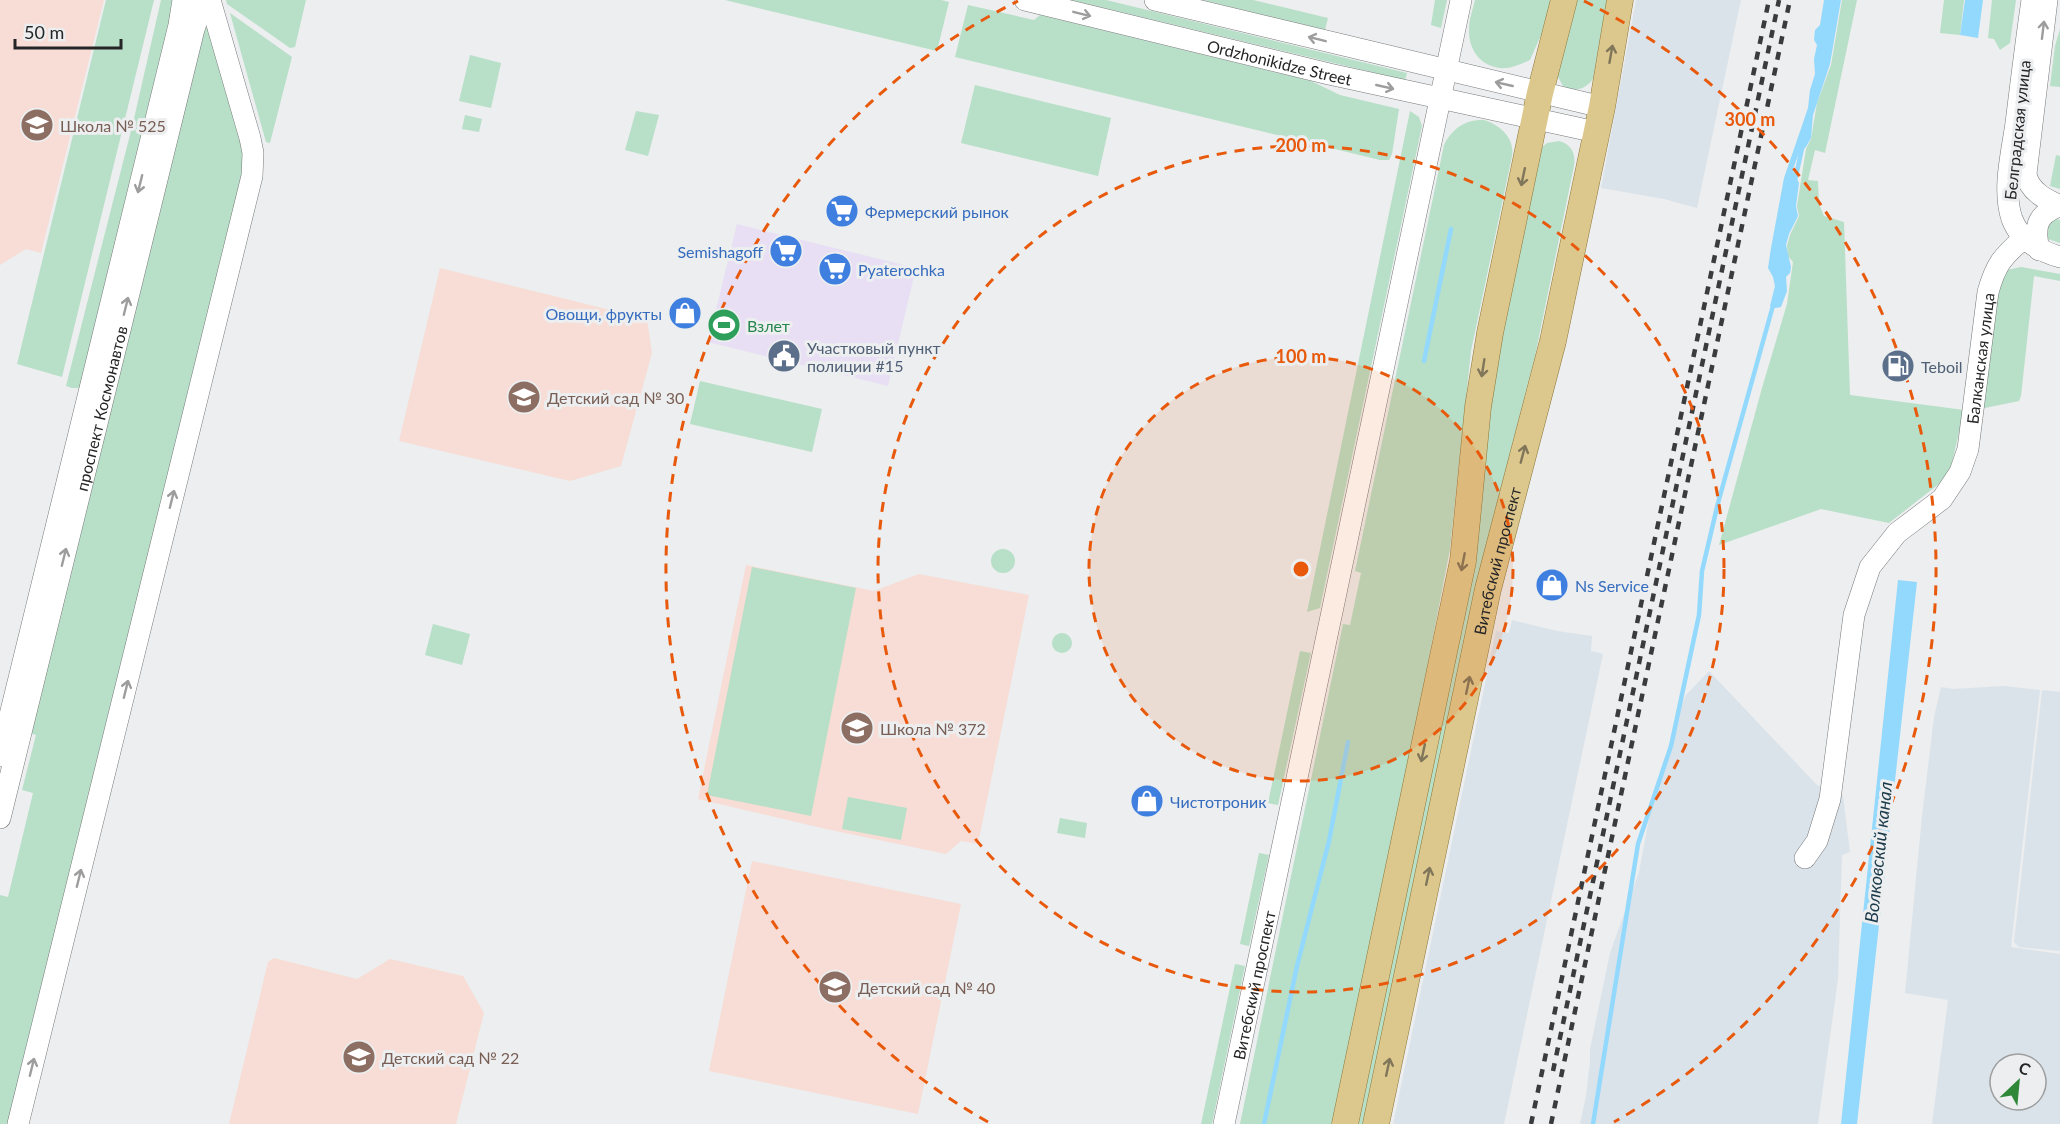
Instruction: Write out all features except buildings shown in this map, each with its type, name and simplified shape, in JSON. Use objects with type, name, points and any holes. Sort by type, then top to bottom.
[{"type":"main road","name":"Витебский проспект","points":[[1345,1124],[1463,561],[1484,361],[1540,93],[1564,0]]},
{"type":"main road","name":"Витебский проспект","points":[[1376,1124],[1488,589],[1553,341],[1602,107],[1620,0]]},
{"type":"street","name":"проспект Космонавтов","points":[[0,756],[177,36],[183,0]]},
{"type":"street","name":"проспект Космонавтов","points":[[0,818],[194,29],[204,0]]},
{"type":"street","points":[[18,1124],[252,176],[253,153],[250,138],[210,0]]},
{"type":"street","name":"Ordzhonikidze Street","points":[[1025,0],[1440,99],[1596,132]]},
{"type":"street","name":"Ordzhonikidze Street","points":[[1155,0],[1602,107]]},
{"type":"street","name":"Витебский проспект","points":[[1224,1124],[1461,0]]},
{"type":"street","name":"Белградская улица","points":[[2031,244],[2012,220],[2009,209],[2009,187],[2032,0]]},
{"type":"street","name":"Белградская улица","points":[[2047,0],[2026,174],[2031,187],[2037,193],[2059,206]]},
{"type":"street","points":[[2059,206],[2042,216],[2031,244],[2060,257]]},
{"type":"street","name":"Балканская улица","points":[[1805,858],[1817,841],[1830,800],[1854,615],[1870,567],[1897,533],[1942,499],[1960,472],[1968,450],[1988,292],[2001,259],[2031,244]]},
{"type":"shaded area","name":"Школа № 525","points":[[0,0],[104,0],[41,253],[26,249],[0,265]]},
{"type":"shaded area","points":[[1636,0],[1741,0],[1697,208],[1664,199],[1601,188]]},
{"type":"shaded area","points":[[737,224],[916,268],[888,386],[708,342]]},
{"type":"shaded area","name":"Детский сад № 30","points":[[440,268],[647,319],[652,353],[621,466],[570,481],[399,441]]},
{"type":"shaded area","name":"Школа № 372","points":[[746,565],[874,591],[919,574],[1029,595],[978,844],[961,841],[946,854],[698,799]]},
{"type":"shaded area","points":[[1512,620],[1557,631],[1592,636],[1591,651],[1603,654],[1504,1124],[1393,1124],[1496,631],[1509,633]]},
{"type":"shaded area","points":[[1709,671],[1817,785],[1843,796],[1850,852],[1842,855],[1838,979],[1818,1124],[1580,1124],[1586,1096],[1590,1049],[1610,953],[1639,872],[1654,792],[1671,746],[1678,713],[1686,695]]},
{"type":"shaded area","points":[[2004,686],[2040,690],[2011,947],[2060,954],[2060,1124],[1932,1124],[1948,1000],[1905,993],[1922,816],[1934,717],[1941,687],[1953,689]]},
{"type":"shaded area","points":[[2042,690],[2060,692],[2060,951],[2019,947],[2014,942]]},
{"type":"shaded area","name":"Детский сад № 40","points":[[752,861],[961,904],[918,1114],[709,1071]]},
{"type":"shaded area","name":"Детский сад № 22","points":[[274,958],[357,979],[390,959],[463,976],[484,1013],[456,1124],[229,1124],[268,962]]},
{"type":"green space","points":[[106,0],[154,0],[62,377],[17,364]]},
{"type":"green space","points":[[161,0],[172,0],[174,9],[82,388],[72,388],[66,386],[133,123]]},
{"type":"green space","points":[[226,0],[306,0],[295,47],[290,48],[227,4]]},
{"type":"green space","points":[[725,0],[941,0],[949,2],[937,51]]},
{"type":"green space","points":[[1071,0],[1106,0],[1407,73],[1405,80]]},
{"type":"green space","points":[[1203,0],[1253,0],[1328,18],[1325,30]]},
{"type":"green space","points":[[1435,0],[1447,0],[1441,28],[1431,25]]},
{"type":"green space","points":[[1475,0],[1551,0],[1541,35],[1530,60],[1519,65],[1498,68],[1479,58],[1474,52],[1469,37]]},
{"type":"green space","points":[[1575,0],[1607,0],[1593,79],[1583,88],[1571,89],[1563,86],[1557,75]]},
{"type":"green space","points":[[1842,0],[1857,0],[1825,153],[1815,150],[1808,180],[1818,181],[1819,204],[1824,216],[1844,222],[1850,395],[1964,410],[1949,476],[1889,523],[1821,509],[1719,545],[1787,304],[1793,262],[1788,256],[1787,246],[1799,216],[1797,206],[1806,149],[1811,139],[1817,103],[1831,65]]},
{"type":"green space","points":[[1944,0],[1964,0],[1960,35],[1940,33]]},
{"type":"green space","points":[[1992,0],[2016,0],[2010,43],[2000,50],[1994,39],[1988,38]]},
{"type":"green space","points":[[968,5],[1034,20],[1040,15],[1311,81],[1340,95],[1399,109],[1392,154],[1389,160],[1380,160],[955,57]]},
{"type":"green space","points":[[230,13],[292,57],[270,143],[266,142]]},
{"type":"green space","points":[[203,27],[208,27],[247,157],[10,1124],[0,1124],[0,895],[8,897],[33,793],[22,790],[36,735],[29,733]]},
{"type":"green space","points":[[2060,29],[2060,87],[2050,86],[2055,46]]},
{"type":"green space","points":[[470,55],[501,63],[491,108],[459,101]]},
{"type":"green space","points":[[975,85],[1111,118],[1098,176],[961,143]]},
{"type":"green space","points":[[636,111],[659,115],[648,156],[625,150]]},
{"type":"green space","points":[[1410,111],[1419,117],[1422,126],[1320,608],[1307,612]]},
{"type":"green space","points":[[465,115],[482,119],[479,132],[462,129]]},
{"type":"green space","points":[[1484,120],[1496,125],[1509,138],[1512,156],[1471,351],[1450,549],[1337,1124],[1240,1124],[1343,624],[1350,625],[1361,573],[1355,571],[1444,145],[1460,126],[1471,121]]},
{"type":"green space","points":[[1559,141],[1567,144],[1572,150],[1574,166],[1535,356],[1483,557],[1365,1124],[1357,1124],[1477,548],[1492,380],[1540,149],[1547,143]]},
{"type":"green space","points":[[2056,155],[2060,156],[2060,189],[2050,186]]},
{"type":"green space","points":[[2052,218],[2060,220],[2060,243],[2045,238],[2041,225]]},
{"type":"green space","points":[[2021,267],[2060,274],[2060,281],[2034,276],[2019,401],[1985,408],[1982,407],[1998,283],[2007,270]]},
{"type":"green space","points":[[700,381],[822,409],[812,452],[690,424]]},
{"type":"green space","points":[[1003,549],[1011,553],[1015,561],[1011,569],[1003,573],[995,569],[991,561],[995,553]]},
{"type":"green space","points":[[752,567],[856,588],[811,816],[707,795]]},
{"type":"green space","points":[[433,624],[470,634],[462,665],[425,655]]},
{"type":"green space","points":[[1058,633],[1066,633],[1072,639],[1072,647],[1066,653],[1058,653],[1052,647],[1052,639]]},
{"type":"green space","points":[[1300,651],[1311,653],[1278,805],[1268,803]]},
{"type":"green space","points":[[848,797],[907,808],[901,840],[842,829]]},
{"type":"green space","points":[[1060,818],[1087,823],[1085,838],[1057,833]]},
{"type":"green space","points":[[1259,853],[1269,855],[1249,946],[1240,944]]},
{"type":"green space","points":[[1235,964],[1245,966],[1212,1124],[1201,1124]]},
{"type":"water","points":[[1824,0],[1841,0],[1830,64],[1813,115],[1811,138],[1799,153],[1793,169],[1799,183],[1796,206],[1798,216],[1786,245],[1791,267],[1786,277],[1787,291],[1781,307],[1775,308],[1770,306],[1775,286],[1768,268],[1771,248],[1784,178],[1808,108],[1815,74],[1814,59],[1817,45],[1814,40],[1815,30],[1820,25]]},
{"type":"water","points":[[1965,0],[1983,0],[1978,38],[1960,35]]},
{"type":"water","name":"Волковский канал","points":[[1898,580],[1917,582],[1857,1124],[1841,1124]]},
{"type":"waterway","points":[[1795,180],[1803,144]]},
{"type":"waterway","points":[[1424,361],[1451,229]]},
{"type":"waterway","points":[[1593,1124],[1638,844],[1671,746],[1699,615],[1702,571],[1718,503],[1774,302]]},
{"type":"waterway","points":[[1264,1124],[1297,966],[1329,841],[1348,742]]},
{"type":"railway","points":[[1531,1124],[1769,0]]},
{"type":"railway","points":[[1553,1071],[1779,0]]},
{"type":"railway","points":[[1551,1124],[1790,0]]},
{"type":"place","name":"Школа № 525","points":[[37,125]]},
{"type":"place","name":"Фермерский рынок","points":[[842,211]]},
{"type":"place","name":"Semishagoff","points":[[786,251]]},
{"type":"place","name":"Pyaterochka","points":[[835,269]]},
{"type":"place","name":"Овощи, фрукты","points":[[685,313]]},
{"type":"place","name":"Взлет","points":[[724,325]]},
{"type":"place","name":"Участковый пункт полиции #15","points":[[784,356]]},
{"type":"place","name":"Teboil","points":[[1898,366]]},
{"type":"place","name":"Детский сад № 30","points":[[524,397]]},
{"type":"place","name":"Ns Service","points":[[1552,585]]},
{"type":"place","name":"Школа № 372","points":[[857,728]]},
{"type":"place","name":"Чистотроник","points":[[1147,801]]},
{"type":"place","name":"Детский сад № 40","points":[[835,987]]},
{"type":"place","name":"Детский сад № 22","points":[[359,1057]]}]
